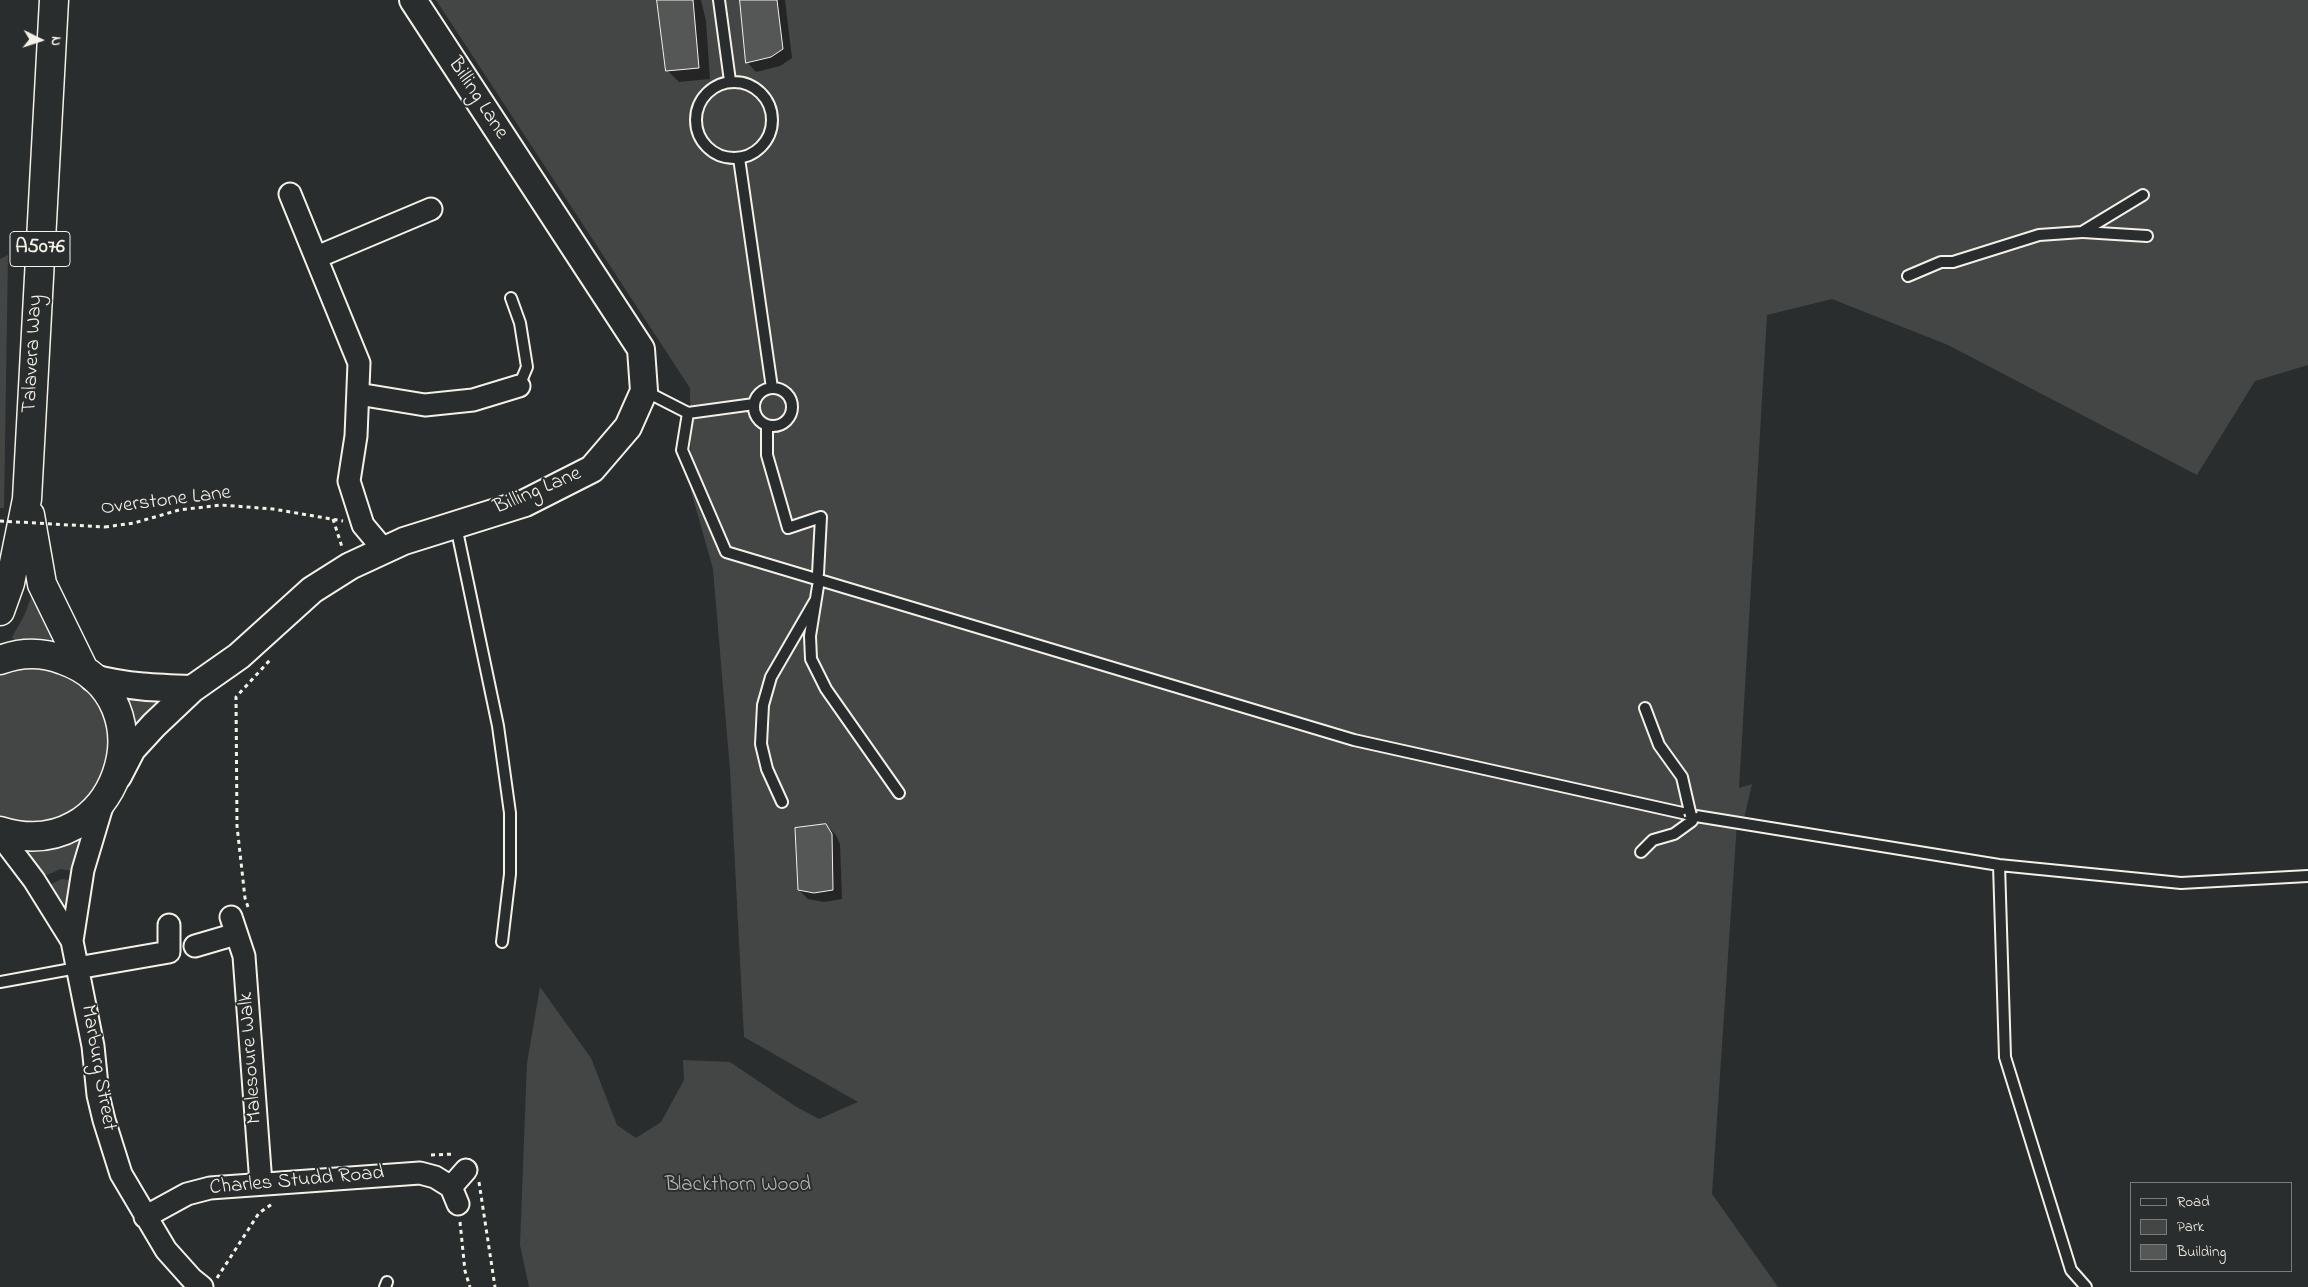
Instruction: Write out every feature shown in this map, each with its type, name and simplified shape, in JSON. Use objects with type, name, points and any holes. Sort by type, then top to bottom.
[{"type":"main road","name":"Talavera Way","points":[[0,611],[10,583],[27,499],[54,0]]},
{"type":"main road","name":"Talavera Way","points":[[27,499],[42,584],[89,674]]},
{"type":"main road","points":[[0,660],[23,654],[39,654],[70,662],[89,674],[105,691],[114,706],[123,741],[122,759],[117,777],[102,803],[81,822],[54,834],[25,837],[0,833]]},
{"type":"street","name":"Billing Lane","points":[[117,777],[132,749],[192,689],[239,656],[312,590],[350,566],[404,540],[525,502],[592,469],[628,427],[644,391],[641,349],[413,0]]},
{"type":"street","points":[[290,194],[359,362],[356,436],[349,481],[364,525],[384,550]]},
{"type":"street","points":[[317,257],[431,209]]},
{"type":"street","points":[[358,394],[425,405],[473,400],[519,386]]},
{"type":"street","points":[[89,674],[121,685],[145,688],[192,689]]},
{"type":"street","name":"Marburg Street","points":[[102,803],[83,870],[72,941],[93,1046],[98,1095],[121,1174],[166,1250],[199,1283]]},
{"type":"street","name":"Marburg Street","points":[[0,833],[34,880],[72,941]]},
{"type":"street","points":[[195,946],[240,922]]},
{"type":"street","name":"Malesoure Walk","points":[[240,922],[261,1184]]},
{"type":"street","points":[[77,968],[169,952],[169,925]]},
{"type":"street","points":[[454,1195],[468,1167]]},
{"type":"street","name":"Charles Studd Road","points":[[145,1217],[198,1190],[227,1186],[385,1174],[420,1173],[435,1177],[454,1195]]},
{"type":"lane","points":[[719,0],[730,82]]},
{"type":"lane","points":[[730,82],[747,84],[762,94],[769,104],[772,115],[771,127],[767,138],[760,148],[739,158],[721,155],[706,146],[699,136],[696,112],[700,100],[718,84],[730,82]]},
{"type":"lane","points":[[739,158],[772,388]]},
{"type":"lane","points":[[2082,232],[2143,195]]},
{"type":"lane","points":[[1908,276],[1940,262],[1953,262],[2039,235],[2082,232],[2147,236]]},
{"type":"lane","points":[[511,298],[520,322],[527,366],[519,386]]},
{"type":"lane","points":[[772,388],[784,392],[789,397],[790,416],[780,425],[767,425],[757,417],[754,404],[760,393],[772,388]]},
{"type":"lane","points":[[644,391],[688,413],[754,404]]},
{"type":"lane","points":[[688,413],[682,450],[726,552],[1354,740],[1696,816],[1999,865],[2181,883],[2308,876]]},
{"type":"lane","points":[[767,425],[767,455],[788,528],[821,517],[818,574]]},
{"type":"lane","points":[[456,524],[498,726],[510,813],[510,874],[502,942]]},
{"type":"lane","points":[[818,586],[810,636],[811,659],[826,689],[899,793]]},
{"type":"lane","points":[[782,802],[768,769],[761,744],[763,705],[771,677],[817,598]]},
{"type":"lane","points":[[1640,852],[1653,840],[1674,834],[1692,821],[1682,777],[1659,745],[1645,708]]},
{"type":"lane","points":[[1999,865],[2005,1057],[2071,1270],[2086,1287]]},
{"type":"lane","points":[[0,982],[77,968]]},
{"type":"path","name":"Overstone Lane","points":[[0,521],[105,526],[134,523],[180,510],[221,506],[274,509],[364,525]]},
{"type":"path","points":[[333,519],[350,566]]},
{"type":"path","points":[[240,922],[245,898],[236,826],[236,696],[273,657]]},
{"type":"path","points":[[430,1155],[468,1167],[495,1287]]},
{"type":"path","points":[[199,1283],[259,1213],[283,1196],[282,1183]]},
{"type":"path","points":[[454,1195],[465,1271],[470,1287]]},
{"type":"green space","name":"Blackthorn Wood","points":[[436,0],[2308,0],[2308,365],[2255,381],[2197,475],[1948,345],[1832,299],[1767,315],[1739,788],[1752,784],[1743,823],[1737,822],[1712,1194],[1778,1287],[529,1287],[520,1245],[527,1063],[540,987],[591,1058],[617,1125],[636,1138],[661,1122],[684,1080],[683,1060],[730,1062],[795,1106],[819,1119],[858,1102],[744,1037],[730,770],[713,569],[691,491],[690,388]]},
{"type":"green space","points":[[8,255],[4,508],[0,508],[0,259]]},
{"type":"green space","points":[[32,595],[56,640],[35,638],[14,640],[12,637],[24,616]]},
{"type":"green space","points":[[42,664],[87,686],[102,706],[111,730],[111,757],[84,805],[60,819],[33,824],[5,820],[0,817],[0,671]]},
{"type":"green space","points":[[173,695],[137,735],[132,710],[126,696]]},
{"type":"green space","points":[[80,838],[82,840],[76,872],[61,869],[44,876],[24,851],[25,849],[52,848]]},
{"type":"green space","points":[[62,879],[74,881],[72,910],[64,912],[49,885]]},
{"type":"building","points":[[657,0],[693,0],[699,68],[666,71]]},
{"type":"building","points":[[740,0],[777,0],[783,49],[771,57],[746,63]]},
{"type":"building","points":[[826,824],[832,834],[833,890],[814,893],[798,890],[795,828]]}]
